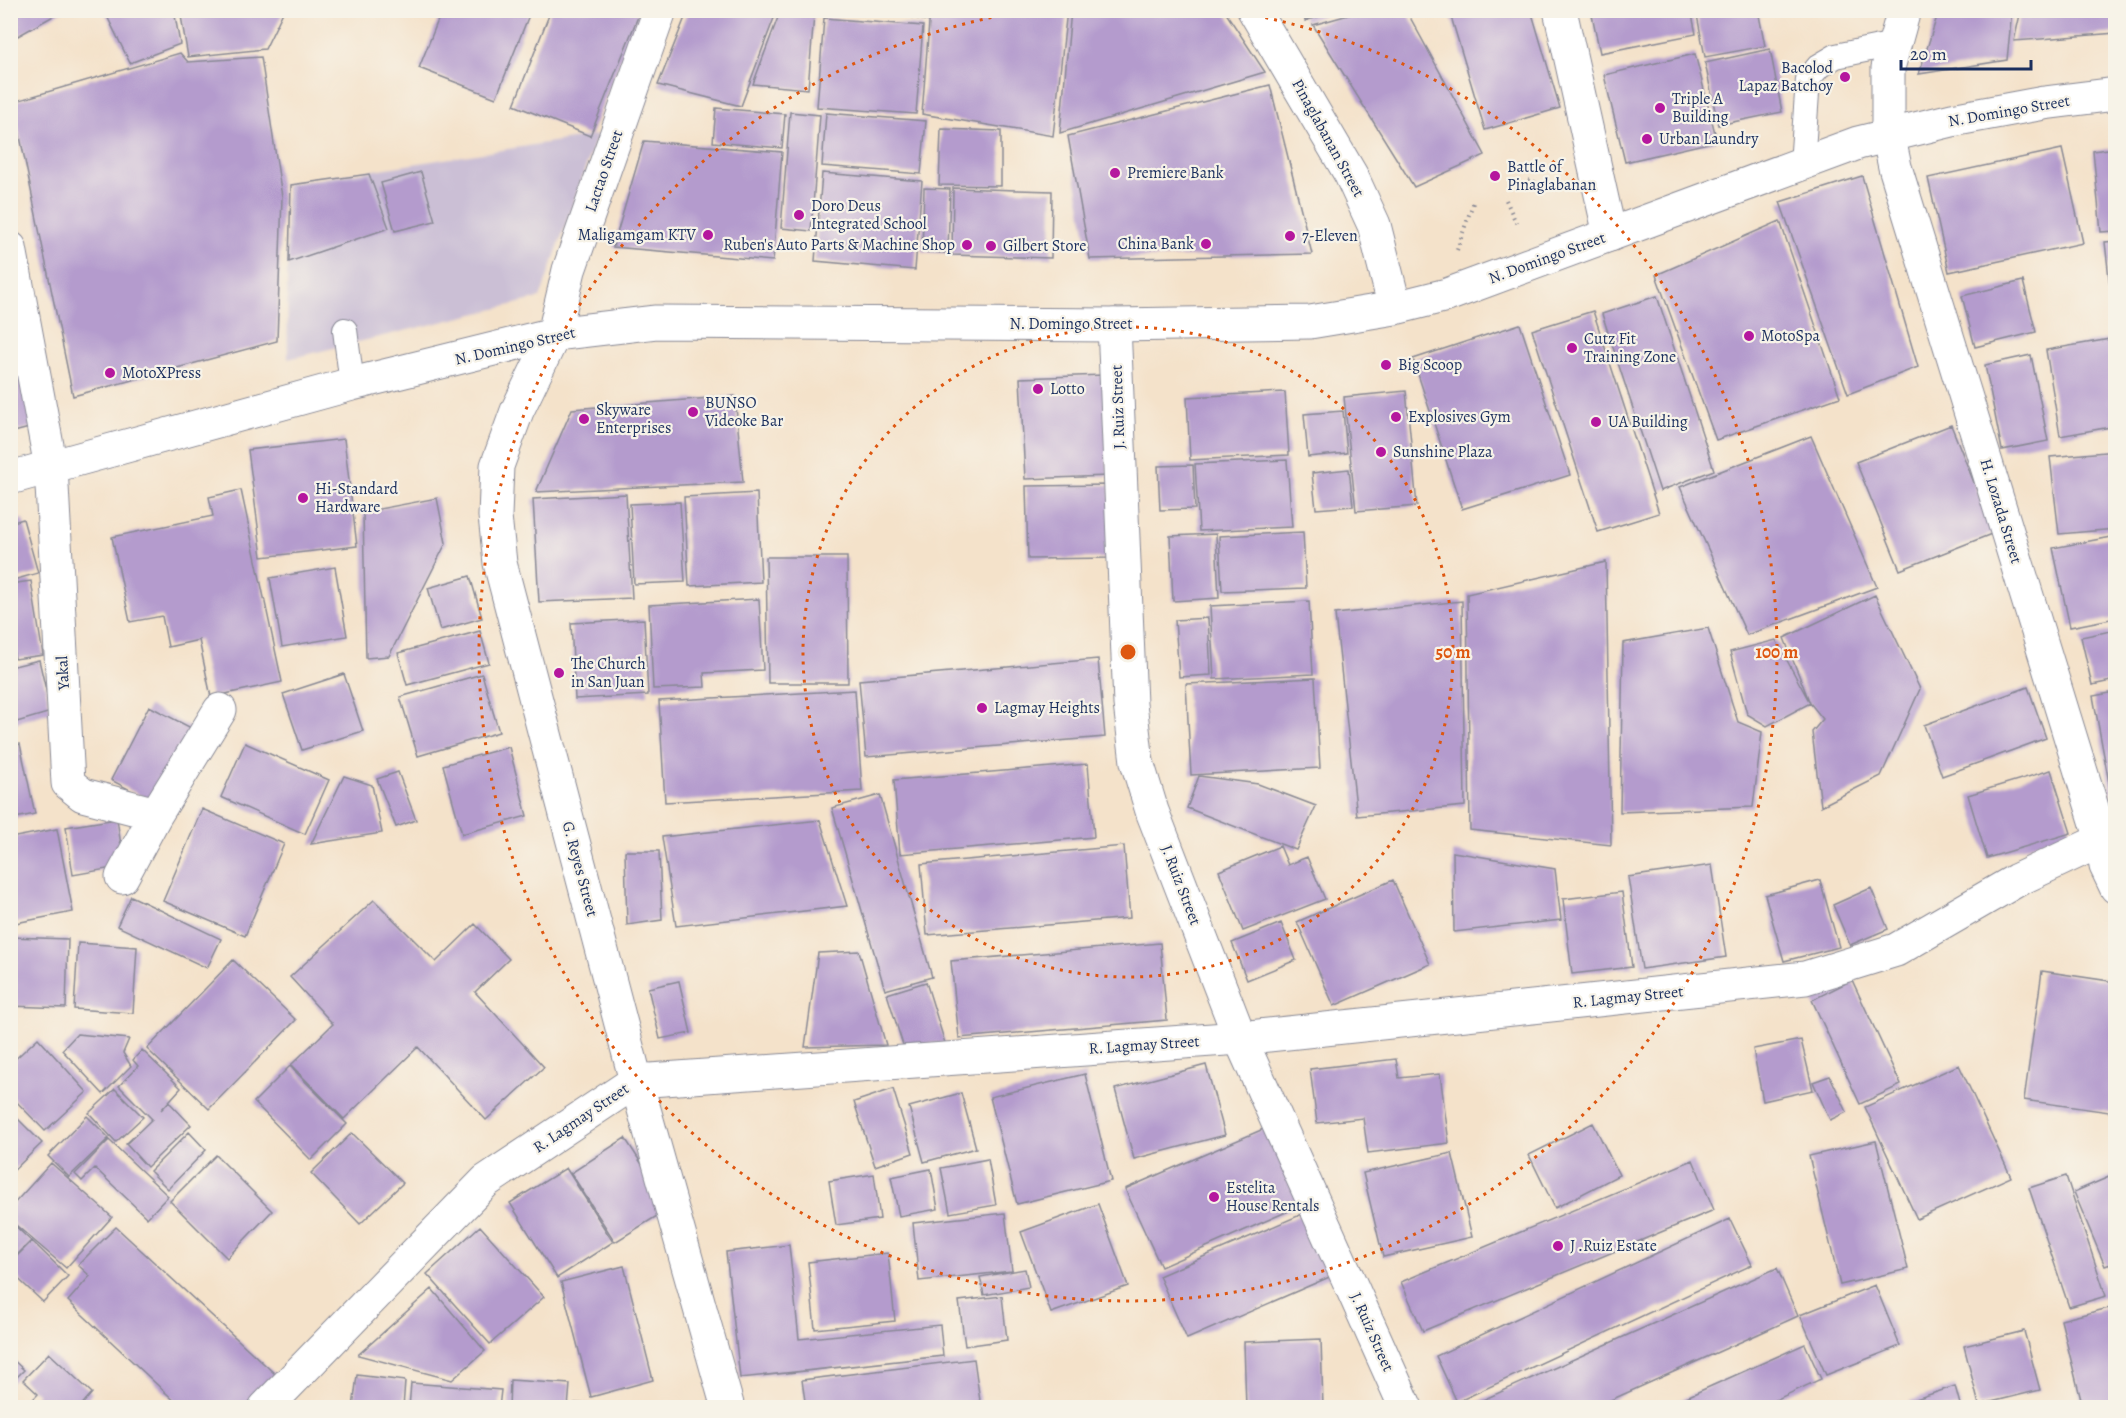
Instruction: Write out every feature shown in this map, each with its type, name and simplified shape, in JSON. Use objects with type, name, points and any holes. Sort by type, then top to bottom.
[{"type":"street","name":"Lactao Street","points":[[554,334],[569,270],[660,10]]},
{"type":"street","name":"Pinaglabanan Street","points":[[1254,10],[1352,175],[1374,225],[1395,308]]},
{"type":"street","points":[[1560,10],[1610,235]]},
{"type":"street","name":"H. Lozada Street","points":[[1904,10],[1888,68],[1886,102],[1888,134],[1902,190],[2109,840],[2106,866],[2115,887]]},
{"type":"street","name":"N. Domingo Street","points":[[10,478],[352,384],[554,334],[656,322],[1114,325],[1310,322],[1395,308],[1446,295],[1858,143],[1888,134],[2044,103],[2115,94]]},
{"type":"street","name":"Yakal","points":[[10,248],[51,467],[68,783],[83,795],[156,814]]},
{"type":"street","name":"J. Ruiz Street","points":[[1114,325],[1130,704],[1137,762],[1152,810],[1240,1038],[1406,1407]]},
{"type":"street","name":"G. Reyes Street","points":[[554,334],[517,411],[496,466],[495,516],[499,552],[636,1081],[728,1407]]},
{"type":"street","points":[[122,878],[156,814],[220,710]]},
{"type":"street","name":"R. Lagmay Street","points":[[265,1407],[486,1181],[636,1081],[1240,1038],[1805,978],[1896,950],[2017,880],[2109,840]]},
{"type":"lane","points":[[1802,165],[1808,79],[1819,66],[1836,56],[1894,44]]},
{"type":"lane","points":[[345,330],[352,384]]},
{"type":"path","points":[[1528,180],[1560,190]]},
{"type":"path","points":[[1506,200],[1516,223]]},
{"type":"path","points":[[1458,246],[1473,203]]},
{"type":"shaded area","points":[[597,135],[540,298],[288,359],[286,184]]},
{"type":"building","points":[[10,10],[64,10],[18,36],[10,23]]},
{"type":"building","points":[[104,10],[174,10],[180,44],[130,63]]},
{"type":"building","points":[[180,10],[284,10],[265,49],[188,57]]},
{"type":"building","points":[[442,10],[531,10],[496,98],[419,68]]},
{"type":"building","points":[[551,10],[632,10],[639,14],[590,136],[514,105]]},
{"type":"building","points":[[688,10],[777,10],[741,106],[658,85]]},
{"type":"building","points":[[929,10],[928,21],[884,11]]},
{"type":"building","points":[[930,10],[1067,10],[1053,136],[922,114]]},
{"type":"building","points":[[1071,10],[1224,10],[1265,72],[1060,133]]},
{"type":"building","points":[[1302,10],[1337,10],[1337,11],[1305,21]]},
{"type":"building","points":[[1366,10],[1406,10],[1485,155],[1414,187],[1313,25]]},
{"type":"building","points":[[1449,10],[1531,10],[1560,108],[1485,130]]},
{"type":"building","points":[[1591,10],[1691,10],[1696,34],[1600,53]]},
{"type":"building","points":[[1696,10],[1758,10],[1765,46],[1705,57]]},
{"type":"building","points":[[1939,10],[2012,10],[2007,60],[1919,74]]},
{"type":"building","points":[[2021,10],[2116,10],[2116,33],[2014,41]]},
{"type":"building","points":[[780,12],[814,14],[808,89],[753,84]]},
{"type":"building","points":[[824,18],[923,26],[916,114],[817,107]]},
{"type":"building","points":[[1770,49],[1782,112],[1718,125],[1705,63]]},
{"type":"building","points":[[180,53],[188,62],[261,57],[282,197],[277,341],[73,396],[13,102]]},
{"type":"building","name":"Triple A Building","points":[[1695,54],[1717,141],[1625,162],[1604,75]]},
{"type":"building","points":[[1270,85],[1312,254],[1090,259],[1068,136]]},
{"type":"building","points":[[716,108],[785,114],[782,148],[713,142]]},
{"type":"building","points":[[790,112],[820,115],[811,231],[781,228]]},
{"type":"building","points":[[826,113],[926,121],[921,174],[822,166]]},
{"type":"building","points":[[941,129],[1001,131],[1001,186],[939,185]]},
{"type":"building","points":[[644,141],[782,152],[773,261],[613,247]]},
{"type":"building","points":[[2116,148],[2116,231],[2101,232],[2093,151]]},
{"type":"building","points":[[2062,149],[2083,243],[1949,272],[1928,178]]},
{"type":"building","points":[[421,172],[435,221],[395,231],[381,183]]},
{"type":"building","points":[[822,173],[922,181],[915,270],[815,261]]},
{"type":"building","points":[[369,174],[389,228],[289,262],[291,185]]},
{"type":"building","points":[[1862,176],[1918,367],[1848,394],[1780,202]]},
{"type":"building","points":[[924,188],[950,189],[948,253],[922,252]]},
{"type":"building","points":[[953,188],[1052,191],[1051,258],[952,255]]},
{"type":"building","name":"MotoSpa","points":[[1780,221],[1840,397],[1716,440],[1656,275]]},
{"type":"building","points":[[2116,241],[2116,305],[2112,305],[2105,242]]},
{"type":"building","points":[[2023,281],[2036,332],[1975,347],[1962,296]]},
{"type":"building","points":[[1657,296],[1714,470],[1660,491],[1602,314]]},
{"type":"building","name":"UA Building","points":[[1593,311],[1659,513],[1598,532],[1532,330]]},
{"type":"building","points":[[1520,324],[1570,475],[1462,509],[1413,359]]},
{"type":"building","points":[[10,328],[37,426],[10,433]]},
{"type":"building","points":[[2116,338],[2116,426],[2060,436],[2046,350]]},
{"type":"building","points":[[2031,355],[2048,441],[2002,450],[1985,365]]},
{"type":"building","points":[[1104,375],[1108,476],[1025,479],[1020,378]]},
{"type":"building","name":"Sunshine Plaza","points":[[1406,391],[1417,506],[1356,511],[1344,397]]},
{"type":"building","points":[[1285,392],[1289,455],[1190,460],[1187,397]]},
{"type":"building","points":[[735,396],[743,482],[536,492],[572,409]]},
{"type":"building","points":[[1343,411],[1347,453],[1308,457],[1304,414]]},
{"type":"building","points":[[1951,425],[1994,533],[1900,570],[1856,462]]},
{"type":"building","points":[[1811,436],[1877,587],[1747,635],[1680,487]]},
{"type":"building","name":"Hi-Standard Hardware","points":[[344,439],[357,546],[262,557],[248,450]]},
{"type":"building","points":[[2116,451],[2116,529],[2059,534],[2050,457]]},
{"type":"building","points":[[1287,460],[1292,527],[1199,531],[1195,464]]},
{"type":"building","points":[[1193,465],[1195,509],[1160,510],[1158,466]]},
{"type":"building","points":[[1349,469],[1353,506],[1316,509],[1312,473]]},
{"type":"building","points":[[1110,485],[1112,558],[1028,559],[1026,486]]},
{"type":"building","points":[[241,490],[282,682],[211,697],[199,640],[168,647],[162,616],[130,622],[112,537],[213,516],[209,497]]},
{"type":"building","points":[[757,493],[761,582],[689,586],[684,497]]},
{"type":"building","points":[[626,494],[632,598],[539,602],[533,499]]},
{"type":"building","points":[[437,498],[446,543],[389,656],[366,658],[363,512]]},
{"type":"building","points":[[680,502],[685,582],[634,584],[630,504]]},
{"type":"building","points":[[23,519],[38,573],[10,581],[10,523]]},
{"type":"building","points":[[1303,532],[1306,588],[1222,591],[1219,536]]},
{"type":"building","points":[[1216,534],[1219,598],[1173,601],[1170,536]]},
{"type":"building","points":[[2116,536],[2116,618],[2070,627],[2053,548]]},
{"type":"building","points":[[766,557],[847,557],[848,683],[768,683]]},
{"type":"building","points":[[1606,562],[1611,845],[1470,830],[1467,594]]},
{"type":"building","points":[[335,567],[347,636],[282,647],[270,578]]},
{"type":"building","points":[[470,576],[482,618],[440,630],[428,588]]},
{"type":"building","points":[[31,581],[43,655],[15,659],[10,632],[10,584]]},
{"type":"building","points":[[1875,595],[1920,689],[1881,776],[1821,806],[1812,732],[1823,719],[1810,703],[1784,638]]},
{"type":"building","points":[[759,599],[763,670],[704,673],[705,687],[653,689],[649,605]]},
{"type":"building","points":[[1309,601],[1313,674],[1214,679],[1210,606]]},
{"type":"building","points":[[1462,601],[1465,806],[1357,816],[1335,614]]},
{"type":"building","points":[[1208,618],[1211,675],[1179,677],[1175,620]]},
{"type":"building","points":[[644,619],[648,695],[575,699],[571,623]]},
{"type":"building","points":[[1708,628],[1738,722],[1762,732],[1753,807],[1620,812],[1623,643]]},
{"type":"building","points":[[2116,630],[2116,680],[2092,685],[2081,637]]},
{"type":"building","points":[[480,631],[489,663],[407,685],[398,653]]},
{"type":"building","points":[[1776,640],[1810,703],[1767,726],[1747,714],[1730,652]]},
{"type":"building","name":"Lagmay Heights","points":[[1098,659],[1105,737],[866,757],[859,680]]},
{"type":"building","points":[[39,660],[51,712],[10,724],[10,667]]},
{"type":"building","points":[[344,674],[363,731],[302,750],[283,694]]},
{"type":"building","points":[[482,674],[499,732],[418,756],[400,697]]},
{"type":"building","points":[[1315,678],[1320,768],[1191,775],[1186,684]]},
{"type":"building","points":[[2028,687],[2046,738],[1942,776],[1924,725]]},
{"type":"building","points":[[855,690],[862,791],[665,802],[659,701]]},
{"type":"building","points":[[2116,692],[2116,810],[2114,810],[2093,696]]},
{"type":"building","points":[[149,706],[195,730],[157,804],[111,780]]},
{"type":"building","points":[[245,743],[329,780],[305,834],[221,797]]},
{"type":"building","points":[[20,744],[35,814],[10,819],[10,746]]},
{"type":"building","points":[[509,747],[527,816],[462,834],[443,765]]},
{"type":"building","name":"Lagmay Heights","points":[[1088,764],[1094,837],[900,854],[894,780]]},
{"type":"building","points":[[2051,770],[2071,833],[1987,858],[1968,795]]},
{"type":"building","points":[[398,772],[416,820],[396,827],[377,779]]},
{"type":"building","points":[[344,776],[372,785],[382,833],[311,844]]},
{"type":"building","points":[[1199,776],[1258,784],[1316,806],[1296,850],[1187,808]]},
{"type":"building","points":[[880,795],[932,977],[885,990],[832,808]]},
{"type":"building","points":[[202,809],[284,844],[245,936],[163,901]]},
{"type":"building","points":[[117,819],[124,866],[73,875],[66,827]]},
{"type":"building","points":[[820,820],[847,906],[676,926],[662,837]]},
{"type":"building","points":[[57,829],[73,912],[10,924],[10,838]]},
{"type":"building","points":[[1124,846],[1130,918],[927,935],[921,864]]},
{"type":"building","points":[[1280,846],[1288,865],[1307,857],[1325,899],[1243,931],[1219,871]]},
{"type":"building","points":[[625,851],[659,851],[662,920],[627,925]]},
{"type":"building","points":[[1453,852],[1555,869],[1561,920],[1454,932]]},
{"type":"building","points":[[1712,865],[1726,957],[1642,969],[1628,877]]},
{"type":"building","points":[[1393,880],[1430,964],[1334,1006],[1297,922]]},
{"type":"building","points":[[1820,880],[1839,947],[1784,961],[1765,895]]},
{"type":"building","points":[[1871,888],[1888,929],[1850,945],[1833,905]]},
{"type":"building","points":[[1622,892],[1632,967],[1572,974],[1563,899]]},
{"type":"building","points":[[131,896],[221,939],[207,968],[117,926]]},
{"type":"building","points":[[374,900],[436,962],[475,924],[509,959],[475,992],[544,1067],[486,1120],[418,1047],[344,1119],[291,1065],[333,1024],[290,977]]},
{"type":"building","points":[[1281,923],[1296,960],[1247,980],[1232,943]]},
{"type":"building","points":[[10,937],[68,939],[66,1008],[10,1006]]},
{"type":"building","points":[[78,943],[137,947],[133,1013],[74,1009]]},
{"type":"building","points":[[1160,943],[1167,1020],[959,1038],[951,961]]},
{"type":"building","points":[[859,951],[886,1045],[805,1047],[818,953]]},
{"type":"building","points":[[233,960],[296,1020],[209,1109],[147,1049]]},
{"type":"building","points":[[2042,971],[2116,982],[2116,1113],[2024,1100]]},
{"type":"building","points":[[1852,980],[1901,1085],[1860,1104],[1812,1000]]},
{"type":"building","points":[[679,981],[691,1033],[660,1039],[648,988]]},
{"type":"building","points":[[926,982],[945,1043],[903,1045],[887,994]]},
{"type":"building","points":[[77,1034],[129,1039],[123,1053],[131,1066],[103,1094],[62,1050]]},
{"type":"building","points":[[38,1038],[87,1092],[45,1131],[10,1095],[10,1064]]},
{"type":"building","points":[[1801,1040],[1813,1090],[1763,1101],[1753,1049]]},
{"type":"building","points":[[142,1050],[181,1088],[161,1110],[169,1102],[191,1125],[147,1167],[126,1144],[152,1119],[119,1086],[138,1066],[133,1060]]},
{"type":"building","points":[[1396,1059],[1399,1078],[1440,1074],[1449,1143],[1368,1153],[1363,1118],[1317,1123],[1310,1069]]},
{"type":"building","name":"Estelita House Rentals","points":[[1206,1065],[1225,1135],[1134,1159],[1115,1089]]},
{"type":"building","points":[[1959,1065],[2011,1177],[1917,1219],[1865,1107]]},
{"type":"building","points":[[290,1066],[347,1124],[311,1160],[254,1102]]},
{"type":"building","points":[[1085,1074],[1111,1181],[1017,1204],[990,1097]]},
{"type":"building","points":[[1830,1076],[1847,1112],[1830,1120],[1813,1082]]},
{"type":"building","points":[[115,1089],[143,1117],[116,1142],[89,1113]]},
{"type":"building","points":[[893,1089],[913,1153],[875,1166],[854,1102]]},
{"type":"building","points":[[961,1093],[976,1148],[924,1162],[909,1107]]},
{"type":"building","points":[[10,1111],[42,1143],[10,1174]]},
{"type":"building","points":[[87,1116],[109,1138],[69,1177],[48,1156]]},
{"type":"building","points":[[1593,1123],[1619,1175],[1555,1208],[1529,1155]]},
{"type":"building","name":"Estelita House Rentals","points":[[1268,1127],[1302,1205],[1161,1267],[1125,1189]]},
{"type":"building","points":[[189,1132],[206,1150],[168,1189],[150,1171]]},
{"type":"building","points":[[352,1133],[403,1183],[360,1224],[311,1173]]},
{"type":"building","points":[[625,1138],[670,1208],[615,1242],[571,1173]]},
{"type":"building","points":[[109,1140],[168,1196],[147,1218],[95,1168],[82,1181],[75,1174]]},
{"type":"building","points":[[1876,1141],[1908,1269],[1840,1285],[1809,1156]]},
{"type":"building","points":[[1452,1153],[1472,1237],[1383,1257],[1363,1173]]},
{"type":"building","points":[[216,1155],[272,1211],[227,1258],[170,1201]]},
{"type":"building","points":[[988,1159],[996,1205],[950,1213],[941,1168]]},
{"type":"building","name":"J .Ruiz Estate","points":[[1693,1160],[1714,1210],[1423,1331],[1401,1282]]},
{"type":"building","points":[[51,1163],[112,1217],[66,1268],[10,1220],[10,1208]]},
{"type":"building","points":[[566,1168],[613,1242],[557,1278],[510,1203]]},
{"type":"building","points":[[931,1169],[938,1209],[899,1216],[891,1177]]},
{"type":"building","points":[[874,1174],[880,1219],[836,1225],[829,1181]]},
{"type":"building","points":[[2116,1174],[2116,1262],[2105,1266],[2074,1192]]},
{"type":"building","points":[[2066,1176],[2106,1296],[2069,1307],[2029,1188]]},
{"type":"building","points":[[1098,1204],[1128,1286],[1051,1313],[1021,1232]]},
{"type":"building","name":"Estelita House Rentals","points":[[1307,1212],[1334,1275],[1187,1339],[1159,1276]]},
{"type":"building","points":[[1005,1213],[1012,1271],[919,1281],[913,1223]]},
{"type":"building","name":"J .Ruiz Estate","points":[[1730,1219],[1752,1265],[1457,1402],[1436,1356]]},
{"type":"building","points":[[10,1221],[31,1241],[10,1262]]},
{"type":"building","points":[[480,1226],[544,1297],[490,1344],[427,1274]]},
{"type":"building","points":[[116,1227],[275,1374],[244,1408],[182,1408],[68,1301],[90,1276],[78,1265]]},
{"type":"building","points":[[32,1241],[68,1276],[43,1302],[10,1271],[10,1263]]},
{"type":"building","points":[[789,1245],[799,1339],[940,1325],[943,1356],[740,1378],[726,1252]]},
{"type":"building","points":[[888,1253],[895,1321],[815,1329],[808,1262]]},
{"type":"building","points":[[624,1266],[653,1380],[591,1397],[561,1282]]},
{"type":"building","points":[[1777,1268],[1798,1316],[1765,1331],[1593,1408],[1465,1408]]},
{"type":"building","points":[[1025,1269],[1029,1287],[984,1295],[980,1277]]},
{"type":"building","points":[[1875,1285],[1900,1346],[1826,1375],[1800,1315]]},
{"type":"building","points":[[432,1289],[485,1351],[452,1380],[358,1355]]},
{"type":"building","points":[[1002,1296],[1007,1340],[965,1346],[959,1301]]},
{"type":"building","points":[[2109,1308],[2116,1335],[2116,1408],[2083,1408],[2061,1320]]},
{"type":"building","points":[[2024,1331],[2040,1390],[1979,1405],[1964,1346]]},
{"type":"building","points":[[1321,1339],[1323,1408],[1246,1408],[1244,1342]]},
{"type":"building","points":[[1805,1344],[1821,1379],[1758,1408],[1662,1408]]},
{"type":"building","points":[[49,1353],[92,1393],[79,1408],[25,1408],[38,1394],[23,1380]]},
{"type":"building","points":[[10,1357],[24,1370],[10,1384]]},
{"type":"building","points":[[974,1359],[981,1408],[806,1408],[802,1380]]},
{"type":"building","points":[[357,1375],[405,1381],[403,1408],[353,1408]]},
{"type":"building","points":[[510,1380],[570,1384],[568,1408],[509,1408]]},
{"type":"building","points":[[411,1383],[501,1390],[499,1408],[409,1408]]},
{"type":"building","points":[[1955,1386],[1961,1408],[1912,1408],[1910,1401]]},
{"type":"building","points":[[575,1403],[615,1406],[615,1408],[574,1408]]},
{"type":"place","name":"Bacolod Lapaz Batchoy","points":[[1845,77]]},
{"type":"place","name":"Triple A Building","points":[[1660,108]]},
{"type":"place","name":"Urban Laundry","points":[[1647,139]]},
{"type":"place","name":"Premiere Bank","points":[[1115,173]]},
{"type":"place","name":"Battle of Pinaglabanan","points":[[1495,176]]},
{"type":"place","name":"Doro Deus Integrated School","points":[[799,215]]},
{"type":"place","name":"Maligamgam KTV","points":[[708,235]]},
{"type":"place","name":"7-Eleven","points":[[1290,236]]},
{"type":"place","name":"China Bank","points":[[1206,244]]},
{"type":"place","name":"Ruben's Auto Parts & Machine Shop","points":[[967,245]]},
{"type":"place","name":"Gilbert Store","points":[[991,246]]},
{"type":"place","name":"MotoSpa","points":[[1749,336]]},
{"type":"place","name":"Cutz Fit Training Zone","points":[[1572,348]]},
{"type":"place","name":"Big Scoop","points":[[1386,365]]},
{"type":"place","name":"MotoXPress","points":[[110,373]]},
{"type":"place","name":"Lotto","points":[[1038,389]]},
{"type":"place","name":"BUNSO Videoke Bar","points":[[693,412]]},
{"type":"place","name":"Explosives Gym","points":[[1396,417]]},
{"type":"place","name":"Skyware Enterprises","points":[[584,419]]},
{"type":"place","name":"UA Building","points":[[1596,422]]},
{"type":"place","name":"Sunshine Plaza","points":[[1381,452]]},
{"type":"place","name":"Hi-Standard Hardware","points":[[303,498]]},
{"type":"place","name":"The Church in San Juan","points":[[559,673]]},
{"type":"place","name":"Lagmay Heights","points":[[982,708]]},
{"type":"place","name":"Estelita House Rentals","points":[[1214,1197]]},
{"type":"place","name":"J .Ruiz Estate","points":[[1558,1246]]}]
